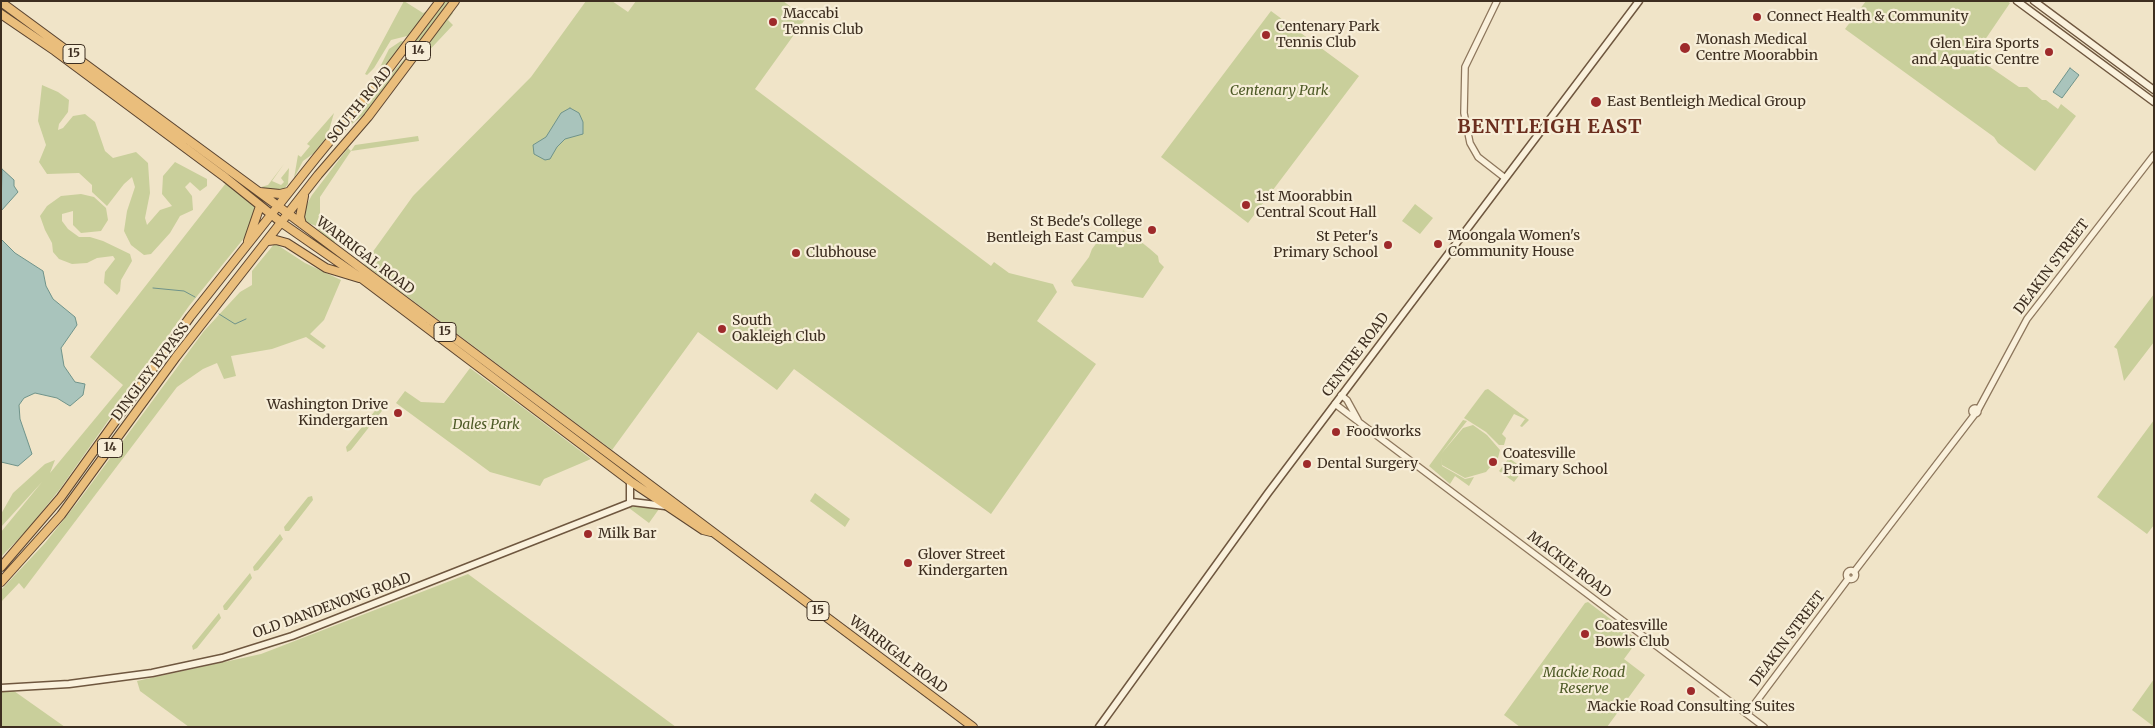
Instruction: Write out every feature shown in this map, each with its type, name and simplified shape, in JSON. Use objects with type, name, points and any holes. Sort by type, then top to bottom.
[{"type":"highway","name":"SOUTH ROAD","points":[[271,215],[384,75],[440,1]]},
{"type":"highway","name":"SOUTH ROAD","points":[[282,223],[372,111],[456,1]]},
{"type":"highway","name":"WARRIGAL ROAD","points":[[1,2],[260,192],[973,727]]},
{"type":"highway","name":"WARRIGAL ROAD","points":[[1,14],[44,43],[226,178],[271,215],[361,278],[630,481],[703,530],[711,532]]},
{"type":"highway","points":[[260,192],[280,194],[288,192]]},
{"type":"highway","points":[[302,224],[300,217],[304,194]]},
{"type":"highway","points":[[247,245],[260,206]]},
{"type":"highway","name":"DINGLEY BYPASS","points":[[1,567],[62,497],[182,329],[271,215]]},
{"type":"highway","name":"DINGLEY BYPASS","points":[[1,582],[61,515],[176,357],[282,223]]},
{"type":"highway","points":[[268,241],[276,240],[287,244],[326,268],[361,278]]},
{"type":"main road","name":"CENTRE ROAD","points":[[1099,727],[1341,395],[1638,1]]},
{"type":"main road","points":[[2017,1],[2154,102]]},
{"type":"main road","points":[[2034,1],[2154,90]]},
{"type":"main road","points":[[630,481],[631,503],[650,502],[667,506]]},
{"type":"main road","name":"OLD DANDENONG ROAD","points":[[1,688],[69,684],[128,677],[258,648],[350,615],[631,503],[646,492],[651,485]]},
{"type":"street","points":[[1498,1],[1467,70],[1467,110],[1472,144],[1481,160],[1505,178]]},
{"type":"street","name":"DEAKIN STREET","points":[[1747,714],[1848,579],[1855,578],[1854,572],[1975,411],[2027,319],[2154,155]]},
{"type":"street","name":"MACKIE ROAD","points":[[1341,395],[1347,400],[1359,422]]},
{"type":"street","name":"MACKIE ROAD","points":[[1335,404],[1764,727]]},
{"type":"green space","points":[[404,1],[423,13],[431,9],[413,32],[407,36],[391,40],[374,68],[367,75],[365,74]]},
{"type":"green space","points":[[444,1],[452,1],[413,52],[411,48],[415,41]]},
{"type":"green space","points":[[586,1],[612,1],[628,12],[636,1],[783,1],[806,18],[755,89],[991,266],[994,262],[1009,273],[1053,284],[1057,292],[1037,321],[1096,364],[991,514],[794,369],[777,390],[698,332],[612,450],[364,264],[413,196],[531,77]]},
{"type":"green space","points":[[1866,1],[2007,1],[2010,3],[1974,56],[2019,87],[2027,87],[2042,100],[2046,100],[2058,109],[2061,104],[2076,116],[2035,171],[1998,143],[1994,137],[1845,29]]},
{"type":"green space","name":"Centenary Park","points":[[1271,11],[1359,76],[1248,223],[1161,157]]},
{"type":"green space","points":[[452,12],[448,20],[453,25],[422,58],[418,55]]},
{"type":"green space","points":[[401,41],[405,42],[341,121],[339,120],[377,73],[389,49]]},
{"type":"green space","points":[[406,57],[405,63],[366,113],[344,130]]},
{"type":"green space","points":[[42,85],[58,92],[69,100],[68,112],[59,124],[58,130],[63,128],[73,116],[85,114],[95,122],[105,151],[113,158],[136,152],[148,163],[150,193],[145,218],[147,225],[160,210],[172,206],[162,194],[163,176],[175,162],[207,179],[207,186],[200,191],[190,182],[185,187],[192,196],[193,210],[180,216],[170,233],[151,254],[144,255],[131,245],[124,231],[127,211],[135,187],[132,177],[107,206],[92,192],[92,185],[79,173],[47,174],[39,162],[46,145],[38,121]]},
{"type":"green space","points":[[334,113],[327,137],[314,153],[303,161],[294,178],[298,155],[301,157],[310,146],[307,144]]},
{"type":"green space","points":[[418,136],[419,141],[351,151],[355,145]]},
{"type":"green space","points":[[348,148],[351,151],[320,197],[320,214],[327,235],[335,241],[333,244],[318,229],[319,227],[303,219],[305,208],[312,195]]},
{"type":"green space","points":[[284,164],[272,181],[281,185],[284,182],[281,178],[289,168],[288,184],[284,189],[275,191],[261,187],[268,185]]},
{"type":"green space","points":[[226,183],[256,208],[249,232],[189,306],[60,489],[27,530],[1,557],[1,532],[42,482],[1,527],[1,514],[13,493],[45,464],[55,460],[50,473],[123,385],[90,357]]},
{"type":"green space","points":[[81,194],[94,197],[106,208],[108,220],[101,231],[81,233],[73,225],[73,211],[62,214],[62,221],[68,229],[79,237],[90,237],[103,241],[130,254],[132,261],[121,280],[120,291],[117,295],[104,283],[105,272],[115,259],[113,256],[97,258],[87,263],[72,264],[59,259],[53,252],[52,243],[40,216],[47,206],[61,196]]},
{"type":"green space","points":[[1415,204],[1433,218],[1420,234],[1402,221]]},
{"type":"green space","points":[[1123,230],[1126,233],[1125,236],[1138,243],[1140,241],[1158,256],[1159,262],[1164,267],[1143,298],[1074,286],[1071,281],[1102,236],[1109,237],[1116,231],[1122,234]]},
{"type":"green space","points":[[275,243],[280,243],[279,246],[305,263],[341,280],[324,320],[310,334],[326,346],[323,349],[306,337],[272,349],[231,356],[236,376],[224,379],[217,363],[203,369],[177,387],[24,589],[19,583],[1,602],[1,590],[45,543],[77,503],[204,331],[240,292],[252,285],[252,271]]},
{"type":"green space","points":[[2154,294],[2154,342],[2124,381],[2117,349],[2114,347]]},
{"type":"green space","name":"Dales Park","points":[[470,368],[591,459],[544,479],[540,486],[490,472],[396,403],[405,391],[421,402],[444,403]]},
{"type":"green space","points":[[1488,389],[1529,420],[1522,427],[1520,426],[1525,419],[1514,414],[1502,434],[1506,438],[1504,445],[1499,445],[1486,432],[1464,418],[1485,390]]},
{"type":"green space","points":[[382,402],[385,404],[385,407],[351,450],[347,452],[346,447]]},
{"type":"green space","points":[[1463,420],[1467,421],[1441,454],[1463,428],[1473,425],[1487,435],[1500,450],[1498,458],[1486,472],[1465,478],[1442,465],[1441,455],[1442,466],[1465,479],[1474,477],[1469,486],[1455,476],[1450,484],[1429,466]]},
{"type":"green space","points":[[2154,420],[2154,525],[2147,534],[2097,497]]},
{"type":"green space","points":[[1509,458],[1524,469],[1514,482],[1499,471]]},
{"type":"green space","points":[[815,493],[850,519],[845,527],[810,501]]},
{"type":"green space","points":[[312,496],[313,500],[289,531],[285,531],[284,527],[308,497]]},
{"type":"green space","points":[[637,505],[651,506],[659,509],[649,523],[629,508]]},
{"type":"green space","points":[[280,534],[283,539],[258,570],[254,571],[253,567]]},
{"type":"green space","points":[[250,573],[252,578],[227,610],[224,610],[223,606]]},
{"type":"green space","points":[[468,574],[676,727],[189,727],[140,691],[137,681],[261,654]]},
{"type":"green space","name":"Mackie Road Reserve","points":[[1588,602],[1638,640],[1624,659],[1645,675],[1607,727],[1520,727],[1504,715],[1585,603]]},
{"type":"green space","points":[[219,613],[221,618],[197,648],[193,650],[192,646]]},
{"type":"green space","points":[[2154,679],[2154,725],[2153,726],[2132,710]]},
{"type":"green space","points":[[1,691],[14,691],[65,727],[1,727]]},
{"type":"water","points":[[2070,68],[2079,75],[2062,98],[2053,92]]},
{"type":"water","points":[[570,108],[579,113],[583,122],[583,134],[565,139],[557,147],[550,159],[545,160],[534,154],[533,145],[546,137],[561,113]]},
{"type":"water","points":[[2,169],[14,180],[14,186],[18,192],[1,211]]},
{"type":"water","points":[[1,239],[15,253],[43,271],[46,286],[53,299],[75,317],[77,325],[61,348],[64,366],[75,382],[85,384],[83,395],[70,406],[57,398],[35,393],[24,398],[19,405],[20,419],[32,454],[18,466],[1,462]]},
{"type":"waterway","points":[[153,288],[184,291],[195,297]]},
{"type":"waterway","points":[[219,314],[235,324],[246,319]]},
{"type":"place","name":"Connect Health & Community","points":[[1757,17]]},
{"type":"place","name":"Maccabi Tennis Club","points":[[773,22]]},
{"type":"place","name":"Centenary Park Tennis Club","points":[[1266,35]]},
{"type":"place","name":"Monash Medical Centre Moorabbin","points":[[1685,48]]},
{"type":"place","name":"Glen Eira Sports and Aquatic Centre","points":[[2049,52]]},
{"type":"place","name":"East Bentleigh Medical Group","points":[[1596,102]]},
{"type":"place","name":"1st Moorabbin Central Scout Hall","points":[[1246,205]]},
{"type":"place","name":"St Bede's College Bentleigh East Campus","points":[[1152,230]]},
{"type":"place","name":"Moongala Women's Community House","points":[[1438,244]]},
{"type":"place","name":"St Peter's Primary School","points":[[1388,245]]},
{"type":"place","name":"Clubhouse","points":[[796,253]]},
{"type":"place","name":"South Oakleigh Club","points":[[722,329]]},
{"type":"place","name":"Washington Drive Kindergarten","points":[[398,413]]},
{"type":"place","name":"Foodworks","points":[[1336,432]]},
{"type":"place","name":"Coatesville Primary School","points":[[1493,462]]},
{"type":"place","name":"Dental Surgery","points":[[1307,464]]},
{"type":"place","name":"Milk Bar","points":[[588,534]]},
{"type":"place","name":"Glover Street Kindergarten","points":[[908,563]]},
{"type":"place","name":"Coatesville Bowls Club","points":[[1585,634]]},
{"type":"place","name":"Mackie Road Consulting Suites","points":[[1691,691]]},
{"type":"district","name":"BENTLEIGH EAST","points":[[1550,128]]}]
